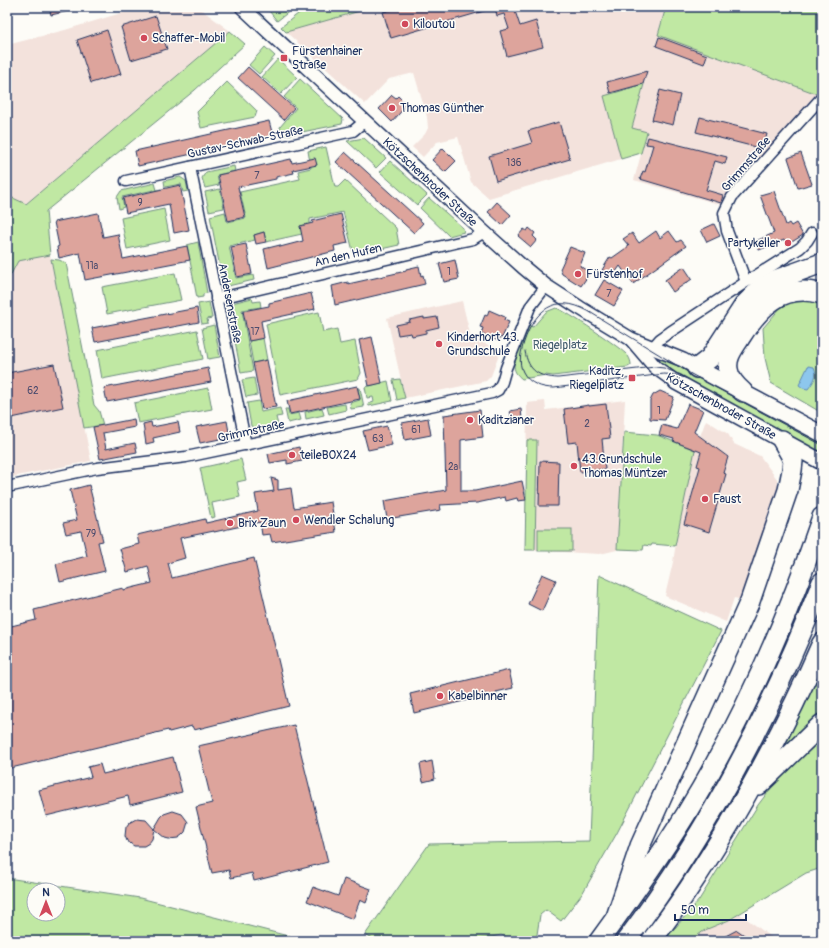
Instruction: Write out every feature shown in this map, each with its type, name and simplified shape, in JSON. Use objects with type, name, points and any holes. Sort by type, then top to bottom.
[{"type":"highway","points":[[697,368],[710,358],[745,304],[760,290],[775,280],[822,263]]},
{"type":"highway","points":[[743,392],[736,386],[729,374],[728,359],[754,317],[767,304],[790,292],[808,291],[822,294]]},
{"type":"highway","points":[[616,917],[640,846],[750,601],[788,490],[792,470],[793,461],[782,440]]},
{"type":"highway","points":[[599,941],[671,837],[728,740],[781,626],[810,553],[822,517]]},
{"type":"highway","points":[[626,941],[681,860],[730,779],[774,694],[794,651],[822,582]]},
{"type":"highway","points":[[651,941],[701,872],[741,806],[780,734],[822,643]]},
{"type":"highway","points":[[741,806],[763,781],[822,724]]},
{"type":"main road","name":"Kötzschenbroder Straße","points":[[697,368],[822,434]]},
{"type":"main road","name":"Kötzschenbroder Straße","points":[[676,382],[820,461]]},
{"type":"street","name":"Kötzschenbroder Straße","points":[[242,7],[484,232],[546,286],[631,339],[683,360],[697,368]]},
{"type":"street","name":"Grimmstraße","points":[[746,282],[727,231],[724,213],[732,197],[822,97]]},
{"type":"street","name":"Gustav-Schwab-Straße","points":[[126,181],[353,131],[365,121]]},
{"type":"street","name":"Andersenstraße","points":[[190,167],[246,445]]},
{"type":"street","name":"An den Hufen","points":[[216,299],[473,239],[484,232]]},
{"type":"street","points":[[653,347],[660,339],[670,332],[800,248],[812,233]]},
{"type":"street","name":"Grimmstraße","points":[[7,486],[97,468],[186,457],[492,393],[498,390],[502,382],[530,307],[546,286]]},
{"type":"street","name":"Kötzschenbroder Straße","points":[[631,339],[655,367],[676,382]]},
{"type":"shaded area","points":[[141,7],[198,7],[230,31],[26,204],[13,198],[7,198],[7,45],[65,30]]},
{"type":"shaded area","points":[[374,7],[666,7],[658,35],[817,94],[756,161],[734,178],[728,185],[733,188],[722,205],[634,180],[647,132],[632,128],[644,85],[604,96],[621,159],[489,198],[471,182],[458,137],[437,142],[423,157],[412,147],[425,134],[428,128],[427,117],[414,73],[389,79],[365,104],[286,32]]},
{"type":"shaded area","points":[[50,255],[91,461],[7,478],[7,282],[18,261]]},
{"type":"shaded area","name":"Kinderhort 43. Grundschule","points":[[462,301],[471,338],[501,350],[491,376],[486,381],[405,398],[387,318]]},
{"type":"shaded area","name":"43.Grundschule Thomas Müntzer","points":[[625,400],[617,550],[600,554],[525,550],[527,403],[545,401],[546,410]]},
{"type":"shaded area","points":[[706,420],[728,434],[734,444],[760,456],[777,479],[778,487],[778,493],[742,600],[734,598],[726,622],[665,596],[673,562],[681,511],[693,455]]},
{"type":"shaded area","points":[[740,914],[777,941],[690,941],[705,930]]},
{"type":"green space","points":[[266,7],[295,7],[277,21]]},
{"type":"green space","points":[[307,7],[374,7],[286,32],[281,27]]},
{"type":"green space","points":[[666,7],[822,7],[822,89],[817,94],[658,35]]},
{"type":"green space","points":[[230,31],[245,44],[195,90],[46,211],[50,255],[18,261],[7,282],[7,206],[13,198],[26,204]]},
{"type":"green space","points":[[265,47],[275,56],[259,74],[249,65]]},
{"type":"green space","points":[[278,59],[297,77],[281,94],[262,77]]},
{"type":"green space","points":[[300,79],[343,119],[342,124],[282,136],[280,127],[296,108],[284,97]]},
{"type":"green space","points":[[227,82],[257,111],[255,117],[201,128],[197,112]]},
{"type":"green space","points":[[644,84],[632,128],[647,132],[641,153],[621,159],[604,96]]},
{"type":"green space","points":[[364,138],[386,158],[376,168],[347,141]]},
{"type":"green space","points":[[326,147],[335,187],[338,187],[345,180],[396,228],[399,245],[354,255],[343,212],[310,219],[310,224],[300,226],[302,234],[266,242],[264,232],[254,235],[255,240],[229,246],[236,278],[253,275],[254,280],[228,286],[223,283],[210,216],[225,212],[227,222],[246,218],[240,192],[300,179],[298,171],[311,168],[308,151]]},
{"type":"green space","points":[[390,161],[427,195],[417,205],[380,172]]},
{"type":"green space","points":[[234,166],[235,171],[217,175],[219,185],[205,188],[202,178],[206,172]]},
{"type":"green space","points":[[180,177],[186,181],[188,191],[183,192],[181,184],[165,187],[164,181]]},
{"type":"green space","points":[[155,183],[157,190],[161,189],[164,203],[158,206],[154,190],[122,197],[124,207],[119,209],[117,197],[121,191]]},
{"type":"green space","points":[[220,189],[224,208],[209,211],[205,192]]},
{"type":"green space","points":[[429,198],[463,228],[464,232],[449,236],[420,208]]},
{"type":"green space","points":[[164,209],[170,240],[127,249],[121,218]]},
{"type":"green space","points":[[198,242],[207,293],[203,294],[203,297],[197,298],[187,245]]},
{"type":"green space","points":[[51,259],[66,263],[94,405],[99,411],[103,425],[84,428]]},
{"type":"green space","points":[[175,273],[181,300],[107,314],[102,287]]},
{"type":"green space","points":[[252,298],[253,302],[260,301],[261,307],[242,310],[253,371],[241,373],[229,309],[232,303]]},
{"type":"green space","points":[[788,299],[822,302],[822,413],[771,383],[765,358],[763,328]]},
{"type":"green space","points":[[209,302],[212,318],[207,319],[208,323],[202,324],[198,304]]},
{"type":"green space","name":"Riegelplatz","points":[[556,308],[581,322],[624,352],[628,356],[631,365],[628,367],[553,376],[546,375],[522,379],[518,376],[514,369],[514,364],[528,325],[533,327],[546,312]]},
{"type":"green space","points":[[319,312],[323,332],[337,329],[340,344],[355,341],[361,373],[358,379],[280,395],[266,324]]},
{"type":"green space","points":[[214,325],[220,357],[208,359],[202,328]]},
{"type":"green space","points":[[197,330],[203,359],[102,379],[97,350]]},
{"type":"green space","points":[[263,338],[267,360],[253,363],[249,341]]},
{"type":"green space","points":[[664,357],[822,441],[822,454],[691,384],[660,364]]},
{"type":"green space","points":[[254,378],[257,395],[246,397],[242,380]]},
{"type":"green space","points":[[400,379],[405,398],[397,400],[393,380]]},
{"type":"green space","points":[[388,381],[392,401],[369,406],[368,404],[374,402],[373,397],[367,398],[365,387]]},
{"type":"green space","points":[[208,388],[212,409],[138,423],[134,403]]},
{"type":"green space","points":[[358,388],[360,388],[364,407],[351,409],[350,403],[360,400]]},
{"type":"green space","points":[[259,401],[261,412],[280,408],[282,416],[276,417],[278,425],[258,430],[251,426],[247,403]]},
{"type":"green space","points":[[345,404],[346,410],[329,414],[327,407]]},
{"type":"green space","points":[[322,408],[324,415],[306,419],[305,412]]},
{"type":"green space","points":[[285,409],[288,409],[289,415],[299,413],[301,420],[288,423]]},
{"type":"green space","points":[[624,432],[657,435],[695,450],[675,546],[652,544],[651,546],[644,545],[643,550],[617,549]]},
{"type":"green space","points":[[527,440],[537,440],[535,550],[525,550]]},
{"type":"green space","points":[[241,459],[246,480],[237,482],[240,497],[212,503],[215,517],[211,518],[200,468]]},
{"type":"green space","points":[[538,529],[572,529],[572,551],[538,551]]},
{"type":"green space","points":[[599,575],[721,631],[617,833],[582,894],[561,921],[546,910],[540,915],[536,941],[518,941],[501,935],[482,939],[480,941],[377,941],[365,935],[429,844],[589,841]]},
{"type":"green space","points":[[822,662],[822,718],[777,758]]},
{"type":"green space","points":[[822,736],[822,868],[806,873],[729,920],[705,930],[690,941],[664,941],[699,900],[758,805],[780,776]]},
{"type":"green space","points":[[7,878],[34,882],[26,882],[26,922],[66,922],[66,887],[140,898],[292,937],[300,941],[7,941]]},
{"type":"water","points":[[808,366],[814,367],[816,373],[814,381],[808,389],[799,385]]},
{"type":"building","points":[[49,7],[73,7],[73,10],[51,15]]},
{"type":"building","points":[[402,7],[490,7],[491,9],[391,38],[383,12]]},
{"type":"building","points":[[495,7],[519,7],[520,9],[515,11],[520,26],[536,21],[543,47],[507,56],[500,31],[509,29],[504,14],[497,16]]},
{"type":"building","name":"Schaffer-Mobil","points":[[156,16],[167,49],[131,60],[121,27]]},
{"type":"building","points":[[107,30],[121,74],[91,83],[77,40]]},
{"type":"building","points":[[659,37],[707,55],[704,64],[656,46]]},
{"type":"building","points":[[248,67],[294,108],[284,120],[238,78]]},
{"type":"building","points":[[647,71],[643,84],[610,93],[607,82]]},
{"type":"building","points":[[660,90],[680,95],[673,125],[652,120]]},
{"type":"building","points":[[392,95],[396,98],[398,96],[404,102],[402,104],[405,107],[392,122],[379,109]]},
{"type":"building","points":[[700,117],[767,134],[763,149],[696,132]]},
{"type":"building","points":[[269,121],[273,136],[138,166],[135,151]]},
{"type":"building","points":[[559,122],[570,159],[496,181],[489,156],[532,143],[528,131]]},
{"type":"building","points":[[648,137],[727,157],[725,164],[715,161],[706,190],[723,195],[721,203],[640,179],[643,171],[645,172],[653,145],[646,144]]},
{"type":"building","points":[[443,148],[456,161],[445,172],[432,160]]},
{"type":"building","points":[[345,152],[423,223],[414,233],[336,162]]},
{"type":"building","points":[[801,153],[812,184],[798,188],[788,158]]},
{"type":"building","points":[[315,158],[317,165],[293,170],[294,173],[276,177],[276,179],[238,187],[245,217],[228,221],[218,175],[291,159],[292,163]]},
{"type":"building","points":[[180,185],[189,230],[174,233],[169,204],[126,213],[123,198]]},
{"type":"building","points":[[774,191],[786,225],[789,223],[791,226],[796,223],[803,235],[787,245],[784,240],[759,250],[756,241],[774,233],[760,195]]},
{"type":"building","points":[[497,202],[511,215],[502,225],[488,212]]},
{"type":"building","points":[[98,213],[103,237],[118,234],[123,259],[187,246],[190,260],[85,280],[80,253],[59,258],[57,247],[59,246],[54,222]]},
{"type":"building","points":[[341,214],[348,243],[334,246],[335,251],[268,268],[264,249],[280,245],[280,247],[303,241],[300,226],[313,223],[312,221]]},
{"type":"building","points":[[714,224],[720,236],[707,242],[701,230]]},
{"type":"building","points":[[529,228],[535,233],[533,236],[537,240],[531,247],[518,236],[524,229],[527,231]]},
{"type":"building","points":[[656,231],[660,238],[669,231],[677,242],[681,240],[686,246],[633,284],[620,266],[613,276],[602,270],[610,257],[612,258],[629,246],[623,239],[632,233],[639,243]]},
{"type":"building","points":[[264,232],[266,242],[256,244],[254,235]]},
{"type":"building","points":[[246,244],[252,274],[237,277],[231,247]]},
{"type":"building","points":[[570,247],[585,253],[580,266],[590,273],[581,286],[562,274],[560,269]]},
{"type":"building","points":[[455,260],[459,279],[444,282],[439,264]]},
{"type":"building","points":[[419,266],[421,276],[423,275],[425,284],[335,305],[332,286],[348,282],[348,284],[406,271],[406,269]]},
{"type":"building","points":[[684,267],[692,279],[673,292],[665,280]]},
{"type":"building","points":[[604,280],[623,291],[614,306],[595,295]]},
{"type":"building","points":[[311,293],[315,309],[261,321],[264,338],[249,341],[243,311],[269,306],[269,303]]},
{"type":"building","points":[[197,308],[199,322],[95,342],[92,328]]},
{"type":"building","points":[[489,310],[505,317],[504,320],[509,322],[502,338],[500,337],[499,341],[481,334],[483,328],[480,327]]},
{"type":"building","points":[[424,317],[424,319],[437,317],[439,327],[426,330],[426,333],[412,336],[411,333],[398,335],[396,325],[410,322],[409,320]]},
{"type":"building","points":[[372,337],[382,383],[369,386],[359,340]]},
{"type":"building","points":[[267,360],[276,407],[262,409],[253,363]]},
{"type":"building","points":[[54,364],[63,407],[7,419],[7,373]]},
{"type":"building","points":[[208,368],[211,382],[107,402],[104,388]]},
{"type":"building","points":[[357,386],[360,399],[290,414],[287,401]]},
{"type":"building","points":[[660,391],[674,397],[665,420],[650,419],[650,401],[653,395]]},
{"type":"building","points":[[606,404],[610,438],[602,439],[605,469],[580,472],[577,442],[568,443],[564,409]]},
{"type":"building","points":[[688,404],[703,410],[694,432],[728,457],[723,473],[726,474],[709,532],[684,524],[700,467],[697,466],[701,452],[673,441],[674,439],[659,435],[662,425],[677,429]]},
{"type":"building","points":[[521,409],[522,419],[512,421],[510,411]]},
{"type":"building","points":[[480,410],[483,437],[461,440],[461,491],[475,491],[522,481],[526,500],[518,501],[517,498],[506,501],[505,497],[477,503],[440,505],[441,510],[387,519],[384,501],[446,490],[444,415]]},
{"type":"building","points":[[428,418],[431,435],[405,440],[402,423]]},
{"type":"building","points":[[134,419],[135,427],[103,433],[106,449],[135,443],[137,452],[100,459],[93,427]]},
{"type":"building","points":[[227,421],[229,432],[225,438],[200,443],[196,427]]},
{"type":"building","points":[[151,422],[152,427],[178,422],[180,432],[153,438],[154,442],[146,444],[143,424]]},
{"type":"building","points":[[387,426],[392,445],[368,450],[363,431]]},
{"type":"building","points":[[299,447],[302,461],[287,464],[287,460],[270,463],[268,454]]},
{"type":"building","points":[[540,461],[559,462],[558,506],[539,506]]},
{"type":"building","points":[[271,478],[278,480],[278,490],[291,488],[294,508],[331,502],[336,532],[272,542],[270,534],[262,535],[260,522],[180,538],[185,558],[168,563],[172,578],[254,558],[289,706],[194,730],[192,726],[169,732],[168,730],[7,769],[7,627],[36,620],[34,610],[123,588],[123,590],[152,583],[148,566],[127,572],[120,549],[139,544],[137,535],[205,519],[206,523],[258,511],[255,494],[274,491]]},
{"type":"building","points":[[89,485],[103,541],[98,542],[105,571],[60,582],[56,564],[87,556],[81,531],[66,534],[63,523],[77,520],[70,490]]},
{"type":"building","points":[[542,574],[556,580],[542,611],[528,604]]},
{"type":"building","points":[[509,670],[513,688],[496,692],[498,696],[488,698],[487,694],[472,697],[472,699],[414,713],[410,694]]},
{"type":"building","points":[[294,725],[328,862],[254,881],[252,873],[231,878],[229,870],[212,873],[196,807],[212,803],[198,746]]},
{"type":"building","points":[[173,757],[182,792],[130,805],[128,796],[46,816],[39,790],[91,777],[88,767],[100,764],[103,774]]},
{"type":"building","points":[[432,761],[435,779],[423,782],[420,764]]},
{"type":"building","points":[[173,811],[182,814],[188,822],[185,832],[182,835],[178,838],[169,839],[165,838],[154,829],[164,814]]},
{"type":"building","points":[[136,819],[146,820],[154,829],[152,839],[144,846],[134,846],[127,841],[125,836],[126,827],[129,823]]},
{"type":"building","points":[[344,879],[371,889],[366,903],[360,900],[353,919],[307,901],[313,887],[338,896]]},
{"type":"building","points":[[737,930],[753,941],[716,941]]},
{"type":"tram line","points":[[688,379],[676,375],[664,374],[554,388],[545,387],[529,380],[523,372],[520,361],[521,353],[529,331],[540,313],[556,304],[576,306],[588,311],[691,374],[822,445]]},
{"type":"tram line","points":[[525,351],[526,358],[532,368],[540,374],[551,377],[558,378],[655,367],[664,368],[676,373]]},
{"type":"place","name":"Kiloutou","points":[[405,24]]},
{"type":"place","name":"Schaffer-Mobil","points":[[144,38]]},
{"type":"place","name":"Fürstenhainer Straße","points":[[284,58]]},
{"type":"place","name":"Thomas Günther","points":[[392,108]]},
{"type":"place","name":"Partykeller","points":[[788,243]]},
{"type":"place","name":"Fürstenhof","points":[[578,274]]},
{"type":"place","name":"Kinderhort 43. Grundschule","points":[[439,344]]},
{"type":"place","name":"Kaditz, Riegelplatz","points":[[632,378]]},
{"type":"place","name":"Kaditzianer","points":[[470,420]]},
{"type":"place","name":"teileBOX24","points":[[292,455]]},
{"type":"place","name":"43.Grundschule Thomas Müntzer","points":[[574,466]]},
{"type":"place","name":"Faust","points":[[705,499]]},
{"type":"place","name":"Wendler Schalung","points":[[296,520]]},
{"type":"place","name":"Brix Zaun","points":[[230,523]]},
{"type":"place","name":"Kabelbinner","points":[[440,696]]}]
